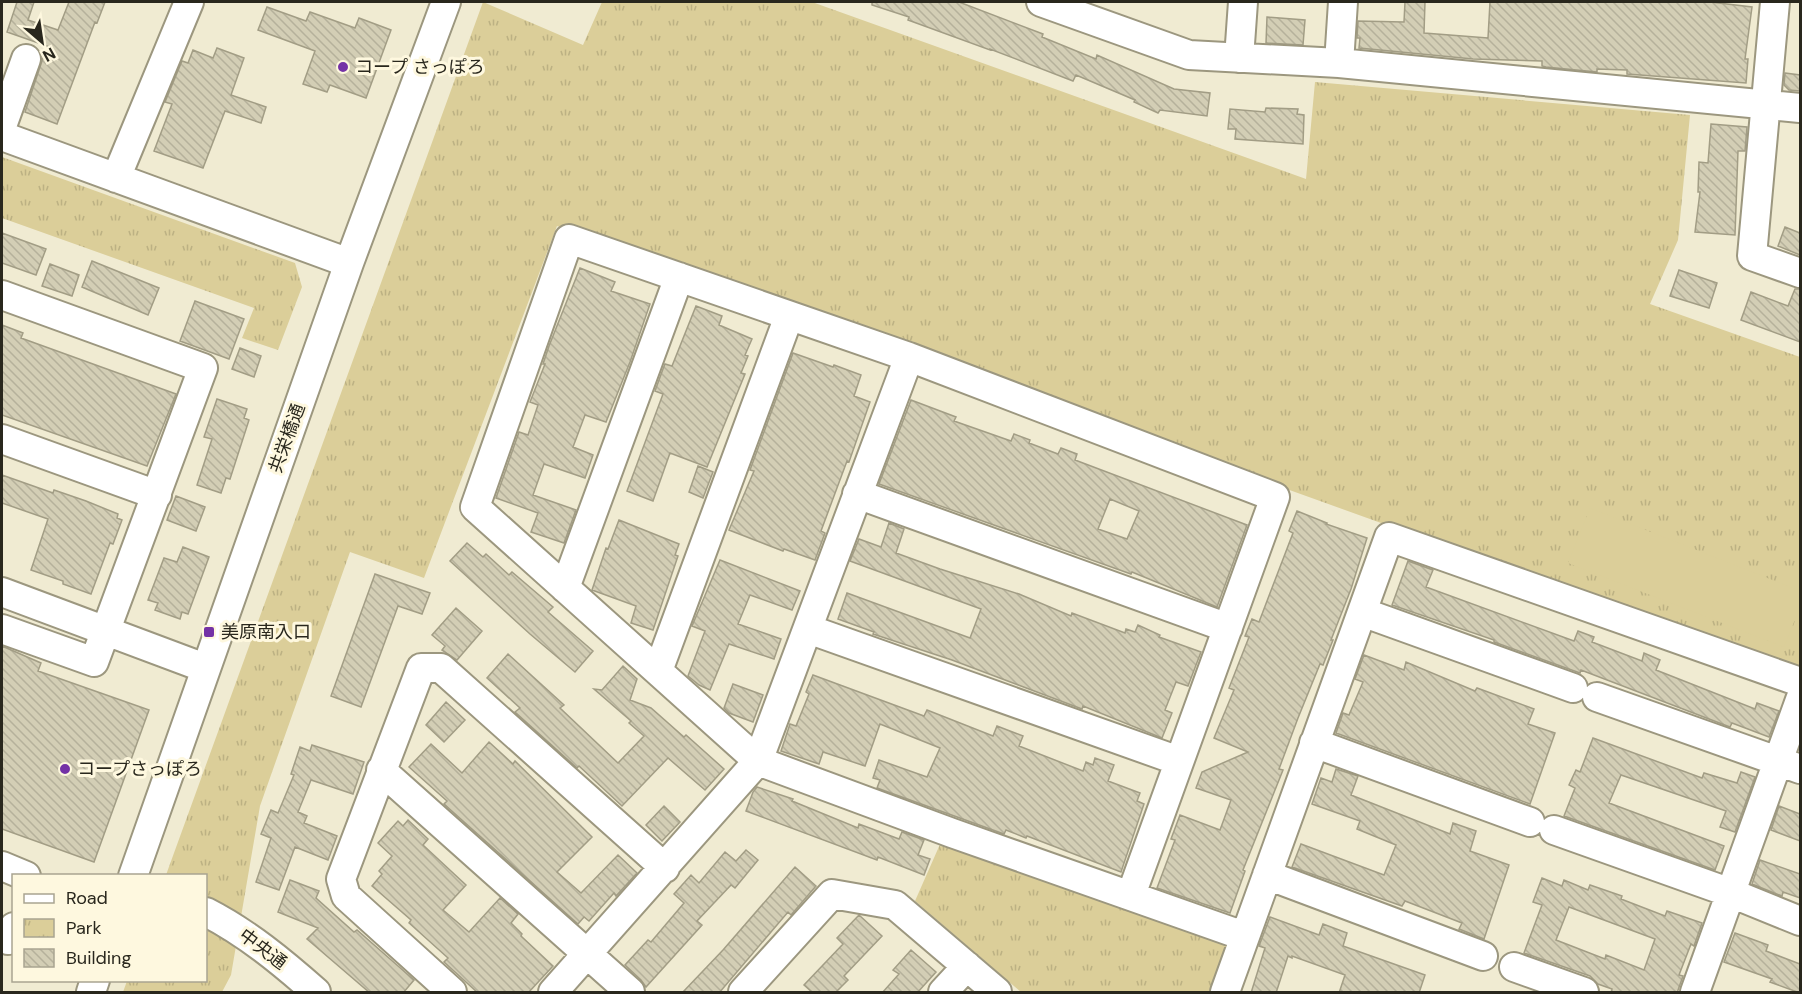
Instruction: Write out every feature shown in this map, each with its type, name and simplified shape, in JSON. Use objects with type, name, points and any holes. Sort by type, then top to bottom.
[{"type":"street","points":[[116,178],[189,2]]},
{"type":"street","name":"共栄橋通","points":[[134,874],[349,263],[446,2]]},
{"type":"street","points":[[1041,2],[1189,55],[1339,63],[1800,108]]},
{"type":"street","points":[[1239,58],[1244,2]]},
{"type":"street","points":[[1339,63],[1343,2]]},
{"type":"street","points":[[1775,2],[1752,256],[1800,273]]},
{"type":"street","points":[[2,126],[26,59]]},
{"type":"street","points":[[2,136],[349,263]]},
{"type":"street","points":[[1131,895],[1275,497],[909,357],[569,239],[475,507],[758,761],[952,833],[1244,936]]},
{"type":"street","points":[[565,588],[679,277]]},
{"type":"street","points":[[2,295],[204,368],[94,662],[2,629]]},
{"type":"street","points":[[658,671],[789,316]]},
{"type":"street","points":[[553,993],[758,761],[909,357]]},
{"type":"street","points":[[2,439],[156,495]]},
{"type":"street","points":[[857,494],[1228,628]]},
{"type":"street","points":[[1225,993],[1389,537],[1800,682]]},
{"type":"street","points":[[2,592],[205,668]]},
{"type":"street","points":[[1362,612],[1789,765]]},
{"type":"street","points":[[808,629],[1179,761]]},
{"type":"street","points":[[452,993],[346,896],[341,879],[421,668],[441,668],[664,868]]},
{"type":"street","points":[[1695,993],[1731,893],[1789,765],[1800,700]]},
{"type":"street","points":[[1314,743],[1731,893],[1800,921]]},
{"type":"street","points":[[381,770],[630,993]]},
{"type":"street","points":[[2,866],[21,874]]},
{"type":"street","points":[[1267,875],[1483,956]]},
{"type":"street","points":[[743,993],[832,894],[895,905],[997,993]]},
{"type":"street","name":"中央通","points":[[207,913],[239,931],[283,963],[316,993]]},
{"type":"street","points":[[943,993],[967,966]]},
{"type":"street","points":[[1514,967],[1584,993]]},
{"type":"green space","points":[[483,2],[583,45],[602,2],[812,2],[1306,179],[1315,82],[1690,115],[1678,240],[1650,304],[1800,357],[1800,674],[557,226],[424,578],[350,552],[260,806],[231,975],[222,992],[123,992],[127,982],[207,982],[207,874],[166,874]]},
{"type":"green space","points":[[2,157],[295,263],[302,287],[278,350],[242,338],[254,308],[2,218]]},
{"type":"green space","points":[[1590,508],[1800,591],[1800,607],[1784,647],[1568,563]]},
{"type":"green space","points":[[941,842],[1229,941],[1210,992],[1021,992],[915,901]]},
{"type":"building","points":[[17,2],[34,2],[28,20],[58,30],[69,2],[105,2],[97,23],[95,22],[57,124],[25,112],[47,46],[7,32]]},
{"type":"building","points":[[872,2],[959,2],[1043,34],[1042,37],[1096,59],[1097,55],[1174,89],[1210,93],[1207,116],[1160,110],[1158,113],[1134,102],[1135,100],[1076,75],[1073,81],[908,20],[909,17],[872,5]]},
{"type":"building","points":[[1405,2],[1425,2],[1424,33],[1488,38],[1490,2],[1710,2],[1752,7],[1745,59],[1748,59],[1746,83],[1627,74],[1627,70],[1597,69],[1597,72],[1546,67],[1542,66],[1542,61],[1473,59],[1359,48],[1358,21],[1404,22]]},
{"type":"building","name":"コープ さっぽろ","points":[[267,7],[306,21],[310,12],[355,28],[359,18],[391,30],[366,98],[330,85],[327,92],[303,84],[315,51],[258,30]]},
{"type":"building","points":[[1267,17],[1305,20],[1303,45],[1266,43]]},
{"type":"building","points":[[217,48],[244,58],[231,95],[266,107],[261,123],[225,111],[203,168],[154,151],[172,104],[165,102],[182,61],[188,63],[193,50],[213,58]]},
{"type":"building","points":[[1785,73],[1800,75],[1800,91],[1789,90],[1784,85]]},
{"type":"building","points":[[1266,108],[1298,109],[1297,114],[1304,115],[1303,144],[1235,139],[1236,129],[1228,129],[1230,109],[1265,112]]},
{"type":"building","points":[[1711,124],[1747,127],[1745,151],[1738,151],[1735,235],[1695,232],[1700,192],[1698,192],[1699,162],[1708,163]]},
{"type":"building","points":[[1785,227],[1800,233],[1800,255],[1778,246]]},
{"type":"building","points":[[2,233],[46,249],[36,275],[2,263]]},
{"type":"building","points":[[92,261],[159,288],[148,315],[82,287]]},
{"type":"building","points":[[50,264],[79,275],[72,296],[42,286]]},
{"type":"building","points":[[580,268],[615,282],[611,291],[650,304],[606,422],[585,415],[573,447],[593,455],[585,478],[544,464],[533,495],[576,510],[564,543],[531,532],[538,513],[496,498],[519,432],[528,435],[538,405],[530,402]]},
{"type":"building","points":[[1679,270],[1717,283],[1709,308],[1670,296]]},
{"type":"building","points":[[1795,289],[1800,289],[1800,342],[1741,320],[1751,292],[1788,306]]},
{"type":"building","points":[[195,301],[244,319],[229,359],[180,341]]},
{"type":"building","points":[[696,306],[722,316],[719,325],[752,339],[741,373],[745,374],[707,467],[670,453],[653,501],[627,491],[663,394],[655,391],[663,369],[665,364],[672,366]]},
{"type":"building","points":[[2,325],[23,333],[21,338],[176,394],[147,466],[2,415]]},
{"type":"building","points":[[240,348],[261,356],[254,377],[232,369]]},
{"type":"building","points":[[793,353],[861,375],[854,396],[870,402],[821,531],[825,533],[815,560],[784,549],[783,551],[729,530],[754,471],[750,470]]},
{"type":"building","points":[[217,399],[247,409],[244,418],[249,420],[230,479],[226,478],[221,493],[197,485],[212,439],[204,437]]},
{"type":"building","points":[[911,400],[956,417],[954,421],[1011,441],[1014,434],[1030,440],[1029,443],[1058,454],[1061,448],[1077,454],[1075,460],[1247,525],[1217,607],[1132,572],[1131,574],[879,484]],"holes":[[[1110,499],[1139,511],[1127,539],[1098,529]]]},
{"type":"building","points":[[698,466],[713,472],[703,498],[689,492]]},
{"type":"building","points":[[2,475],[53,493],[54,490],[118,514],[117,518],[122,520],[113,544],[110,543],[91,594],[31,570],[48,519],[2,503]]},
{"type":"building","points":[[176,496],[205,507],[196,531],[167,520]]},
{"type":"building","points":[[1297,511],[1367,538],[1351,589],[1331,640],[1333,640],[1323,665],[1320,664],[1279,769],[1283,770],[1243,870],[1245,871],[1230,913],[1157,888],[1175,840],[1171,839],[1180,815],[1220,830],[1231,800],[1196,788],[1202,772],[1248,752],[1214,738],[1234,690],[1229,688],[1249,637],[1245,636],[1252,619],[1259,622],[1293,533],[1289,531]]},
{"type":"building","points":[[619,520],[679,544],[675,555],[678,556],[653,630],[631,623],[636,606],[592,590],[606,548],[608,549]]},
{"type":"building","points":[[889,523],[904,529],[896,553],[1019,594],[1071,616],[1072,613],[1125,633],[1126,629],[1135,632],[1138,625],[1160,635],[1159,637],[1201,652],[1188,686],[1176,682],[1165,710],[1172,713],[1162,738],[1083,706],[1082,709],[952,660],[873,634],[874,632],[838,619],[847,593],[970,638],[981,609],[850,561],[859,539],[881,547]]},
{"type":"building","points":[[467,543],[483,557],[486,554],[509,575],[512,572],[553,607],[548,612],[593,651],[575,672],[450,561]]},
{"type":"building","points":[[183,547],[209,557],[188,614],[182,612],[180,619],[155,610],[158,603],[148,600],[164,558],[177,562]]},
{"type":"building","points":[[720,560],[800,591],[792,610],[750,595],[738,624],[781,639],[774,659],[729,644],[710,690],[688,676],[705,631],[692,626]]},
{"type":"building","points":[[1408,561],[1433,570],[1426,587],[1574,641],[1578,631],[1594,637],[1592,642],[1642,661],[1644,653],[1660,660],[1656,670],[1755,709],[1757,703],[1779,711],[1769,737],[1732,723],[1730,727],[1581,670],[1580,673],[1392,605]]},
{"type":"building","points":[[375,574],[430,593],[422,614],[398,606],[361,707],[331,696]]},
{"type":"building","points":[[456,608],[482,631],[457,660],[442,650],[445,646],[432,635]]},
{"type":"building","name":"コープさっぽろ","points":[[2,646],[41,663],[38,671],[149,710],[94,862],[2,829]]},
{"type":"building","points":[[508,654],[564,705],[560,708],[618,763],[644,736],[629,723],[631,721],[594,689],[602,690],[623,666],[637,679],[630,700],[651,708],[724,769],[705,790],[668,758],[622,806],[515,712],[520,708],[487,678]]},
{"type":"building","points":[[1364,655],[1404,670],[1406,662],[1475,691],[1477,688],[1534,709],[1528,724],[1555,733],[1530,804],[1336,733],[1343,713],[1349,715],[1363,682],[1355,679]]},
{"type":"building","points":[[813,675],[924,716],[927,710],[993,736],[997,726],[1023,736],[1019,746],[1083,771],[1086,762],[1093,765],[1095,758],[1114,765],[1108,781],[1140,793],[1137,801],[1144,804],[1121,872],[1027,836],[1026,838],[1006,830],[1004,834],[877,788],[880,780],[873,778],[879,760],[927,777],[940,748],[880,724],[865,766],[823,752],[819,764],[781,751],[790,724],[796,726],[809,694],[806,692]]},
{"type":"building","points":[[733,684],[763,695],[753,722],[729,713],[724,708]]},
{"type":"building","points":[[446,702],[465,720],[444,742],[426,725]]},
{"type":"building","points":[[1593,738],[1702,778],[1704,773],[1737,783],[1741,772],[1755,777],[1735,832],[1720,827],[1726,811],[1621,775],[1609,803],[1724,846],[1715,870],[1564,816],[1575,788],[1569,785],[1576,770],[1580,772]]},
{"type":"building","points":[[489,742],[513,764],[515,761],[592,837],[557,872],[581,893],[618,855],[637,873],[616,896],[614,893],[589,921],[584,917],[578,924],[444,804],[447,801],[409,767],[431,744],[462,773]]},
{"type":"building","points":[[312,745],[364,762],[353,794],[311,780],[298,812],[307,816],[304,823],[337,836],[328,860],[295,847],[279,890],[256,882],[271,838],[261,834],[271,810],[278,813],[294,775],[291,774],[300,747],[310,751]]},
{"type":"building","points":[[1336,769],[1358,776],[1351,795],[1450,834],[1453,823],[1476,831],[1470,851],[1509,865],[1484,939],[1459,929],[1462,923],[1405,901],[1402,906],[1292,867],[1301,844],[1384,875],[1396,845],[1357,829],[1360,821],[1312,804],[1321,778],[1332,782]]},
{"type":"building","points":[[757,787],[793,799],[792,801],[858,828],[859,824],[899,839],[902,832],[924,840],[918,855],[930,859],[924,875],[746,811]]},
{"type":"building","points":[[664,806],[680,822],[662,841],[646,825]]},
{"type":"building","points":[[1779,806],[1800,814],[1800,841],[1771,830]]},
{"type":"building","points":[[408,820],[428,839],[423,845],[466,885],[443,910],[469,932],[500,898],[518,914],[511,923],[522,934],[521,936],[553,966],[528,993],[478,993],[444,962],[448,958],[409,923],[411,920],[372,886],[382,874],[379,871],[392,856],[378,843],[398,821],[403,826]]},
{"type":"building","points":[[746,850],[758,860],[735,888],[731,885],[697,921],[702,925],[646,987],[625,965],[648,940],[651,942],[684,903],[674,894],[691,875],[699,883],[725,852],[736,861]]},
{"type":"building","points":[[1760,860],[1800,874],[1800,898],[1783,892],[1782,896],[1752,884]]},
{"type":"building","points":[[795,867],[816,886],[791,915],[788,912],[719,993],[682,993],[723,950]]},
{"type":"building","points":[[1542,878],[1562,886],[1564,880],[1588,890],[1590,885],[1622,896],[1621,899],[1665,916],[1667,911],[1702,923],[1694,946],[1691,944],[1679,975],[1683,976],[1677,993],[1611,993],[1612,989],[1598,984],[1590,976],[1524,953],[1542,905],[1533,902]],"holes":[[[1569,907],[1655,939],[1644,970],[1606,955],[1605,959],[1556,940]]]},
{"type":"building","points":[[290,880],[319,891],[316,898],[414,980],[403,993],[370,993],[307,939],[318,928],[278,912]]},
{"type":"building","points":[[859,915],[882,936],[844,976],[848,980],[835,993],[813,993],[804,985],[843,944],[837,938]]},
{"type":"building","points":[[1270,917],[1319,935],[1323,924],[1347,933],[1343,946],[1425,975],[1419,993],[1339,993],[1345,975],[1288,956],[1276,993],[1251,993],[1265,948],[1259,946]]},
{"type":"building","points":[[1735,933],[1768,945],[1766,951],[1800,964],[1800,993],[1770,982],[1772,979],[1724,962]]},
{"type":"building","points":[[911,950],[936,972],[917,993],[882,993],[899,974],[893,970]]},
{"type":"place","name":"コープ さっぽろ","points":[[343,67]]},
{"type":"place","name":"美原南入口","points":[[209,632]]},
{"type":"place","name":"コープさっぽろ","points":[[65,769]]}]
